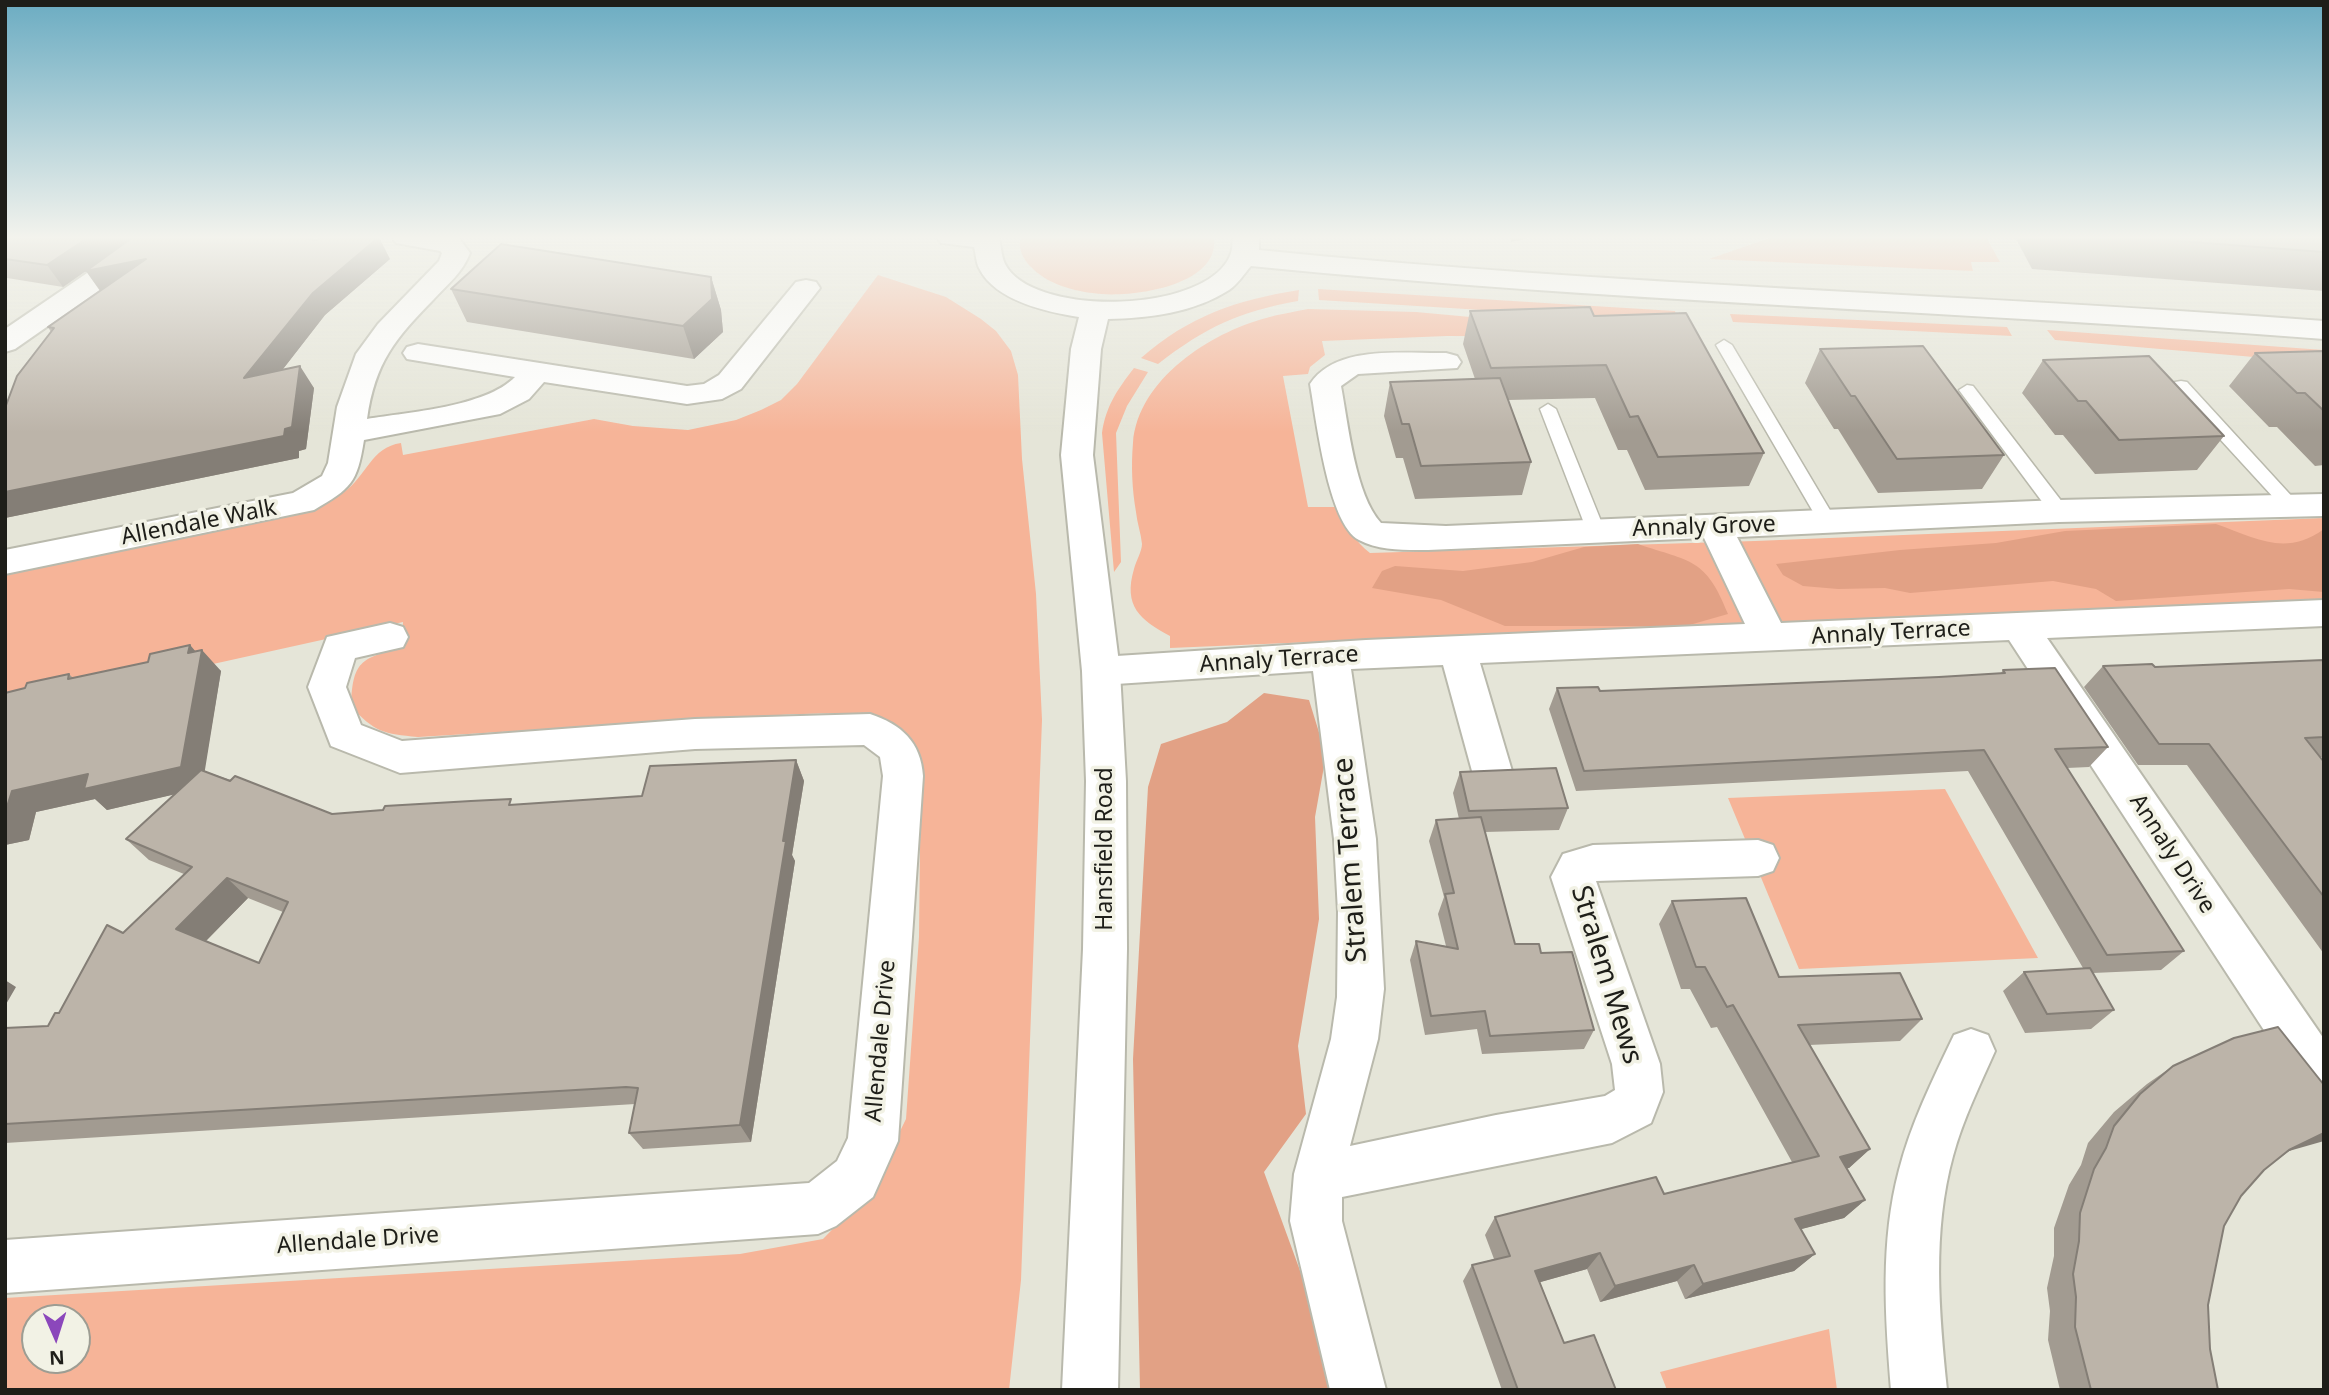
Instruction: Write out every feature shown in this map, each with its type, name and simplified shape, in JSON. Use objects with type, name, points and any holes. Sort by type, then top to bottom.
[{"type":"street","points":[[5,343],[64,302]]},
{"type":"street","name":"Allendale Walk","points":[[5,562],[302,502],[335,483],[344,463],[353,407],[371,354],[388,330],[415,302]]},
{"type":"street","points":[[418,353],[687,395],[710,392],[730,382],[795,302]]},
{"type":"street","points":[[1047,302],[1095,312],[1133,312],[1179,302]]},
{"type":"street","points":[[1907,302],[2072,311],[2324,330]]},
{"type":"street","name":"Hansfield Road","points":[[1090,1390],[1105,949],[1106,781],[1101,671],[1077,455],[1086,349],[1095,312]]},
{"type":"street","name":"Annaly Grove","points":[[1446,362],[1353,365],[1337,372],[1325,384],[1349,499],[1358,522],[1368,531],[1410,537],[2059,512],[2324,505]]},
{"type":"street","points":[[351,432],[489,407],[518,391],[537,372]]},
{"type":"street","points":[[1715,526],[1770,638]]},
{"type":"street","name":"Annaly Terrace","points":[[1101,671],[1330,657],[2324,612]]},
{"type":"street","name":"Annaly Drive","points":[[2020,627],[2324,1080]]},
{"type":"street","name":"Allendale Drive","points":[[5,1266],[818,1208],[855,1179],[873,1141],[903,776],[903,757],[889,738],[870,729],[695,734],[400,757],[345,734],[327,687],[340,647],[390,637]]},
{"type":"street","points":[[1458,651],[1492,771]]},
{"type":"street","name":"Stralem Terrace","points":[[1330,657],[1351,796],[1358,878],[1359,1010],[1347,1072],[1319,1174],[1315,1194],[1316,1221],[1358,1390]]},
{"type":"street","name":"Stralem Mews","points":[[1319,1174],[1369,1168],[1496,1140],[1612,1119],[1634,1106],[1639,1091],[1636,1064],[1573,877],[1578,867],[1593,863],[1758,858]]},
{"type":"street","points":[[1919,1390],[1913,1331],[1914,1234],[1923,1171],[1945,1105],[1971,1051]]},
{"type":"lane","points":[[1724,345],[1828,522]]},
{"type":"lane","points":[[2181,386],[2291,506]]},
{"type":"lane","points":[[1967,390],[2059,512]]},
{"type":"lane","points":[[1548,409],[1596,531]]},
{"type":"shaded area","points":[[858,302],[954,302],[996,331],[1011,351],[1018,375],[1022,459],[1036,594],[1042,720],[1021,1280],[1009,1390],[5,1390],[5,1298],[740,1254],[823,1239],[871,1190],[906,1119],[919,937],[921,758],[912,742],[900,730],[869,717],[832,713],[418,737],[396,735],[373,726],[351,706],[357,671],[368,659],[402,647],[403,622],[5,710],[5,575],[309,510],[344,492],[376,456],[401,443],[403,455],[594,419],[633,426],[688,430],[736,420],[781,400],[797,384]]},
{"type":"shaded area","points":[[1244,302],[1293,302],[1258,310],[1224,323],[1192,340],[1158,364],[1141,358],[1177,331]]},
{"type":"shaded area","points":[[1353,302],[1531,302],[1675,311],[1678,322]]},
{"type":"shaded area","points":[[1308,309],[1416,312],[1689,337],[1447,336],[1322,341],[1325,355],[1310,367],[1308,374],[1283,376],[1308,507],[1339,507],[1352,533],[1370,553],[1755,541],[2324,518],[2324,599],[1170,648],[1170,636],[1143,618],[1131,593],[1131,582],[1142,544],[1132,477],[1133,443],[1138,420],[1148,399],[1163,379],[1201,347],[1244,325]]},
{"type":"shaded area","points":[[1730,314],[2007,327],[2012,336],[1733,322]]},
{"type":"shaded area","points":[[2047,330],[2324,350],[2324,363],[2055,340]]},
{"type":"shaded area","points":[[1134,368],[1148,372],[1127,406],[1116,433],[1121,562],[1114,572],[1102,433],[1113,399]]},
{"type":"shaded area","points":[[2216,524],[2257,539],[2283,543],[2296,542],[2324,529],[2324,592],[2289,589],[2116,601],[2096,589],[2053,581],[1910,593],[1885,588],[1838,589],[1803,586],[1783,575],[1776,564],[1900,550],[1996,543],[2065,531]]},
{"type":"shaded area","points":[[1638,544],[1684,559],[1704,572],[1728,614],[1686,626],[1505,626],[1441,600],[1372,588],[1382,571],[1395,566],[1463,571],[1532,562],[1584,547]]},
{"type":"shaded area","points":[[1264,693],[1309,700],[1326,755],[1315,817],[1319,919],[1298,1046],[1306,1114],[1264,1172],[1306,1287],[1330,1390],[1140,1390],[1133,1059],[1148,787],[1161,744],[1227,722]]},
{"type":"shaded area","points":[[1945,789],[2038,958],[1799,969],[1728,798]]},
{"type":"shaded area","points":[[1829,1329],[1837,1390],[1667,1390],[1660,1372]]},
{"type":"building","points":[[84,302],[306,302],[244,378],[300,366],[292,427],[285,429],[284,436],[5,492],[5,408],[17,376],[54,328],[48,327]]},
{"type":"building","points":[[533,302],[709,302],[683,326]]},
{"type":"building","points":[[1590,307],[1594,316],[1686,313],[1764,453],[1658,457],[1638,416],[1630,417],[1606,365],[1491,368],[1470,311]]},
{"type":"building","points":[[1923,346],[2004,455],[1897,459],[1820,349]]},
{"type":"building","points":[[2324,351],[2324,411],[2305,393],[2297,393],[2255,353]]},
{"type":"building","points":[[2149,356],[2224,436],[2119,440],[2086,401],[2078,401],[2043,360]]},
{"type":"building","points":[[1500,378],[1531,462],[1421,466],[1409,424],[1402,424],[1390,382]]},
{"type":"building","points":[[190,645],[188,653],[202,650],[181,767],[84,789],[88,774],[12,791],[5,813],[5,693],[25,688],[27,683],[69,674],[68,679],[148,662],[150,654]]},
{"type":"building","points":[[2324,660],[2324,737],[2305,738],[2324,762],[2324,897],[2209,744],[2159,744],[2103,666],[2152,664],[2155,667]]},
{"type":"building","points":[[2055,668],[2108,747],[2055,749],[2184,951],[2107,955],[1984,750],[1584,771],[1557,688],[1598,687],[1600,691],[1702,687],[1939,677]]},
{"type":"building","points":[[796,760],[783,841],[786,841],[740,1125],[629,1133],[638,1088],[626,1087],[5,1124],[5,1028],[48,1026],[55,1013],[59,1013],[107,925],[123,933],[192,867],[126,839],[201,770],[230,781],[235,776],[332,814],[383,810],[385,806],[471,801],[511,799],[509,805],[642,796],[650,766]],"holes":[[[227,878],[288,902],[259,963],[176,929]]]},
{"type":"building","points":[[1556,768],[1568,808],[1469,811],[1460,772]]},
{"type":"building","points":[[1481,817],[1515,944],[1539,944],[1541,953],[1572,952],[1594,1030],[1490,1036],[1485,1011],[1431,1016],[1416,941],[1458,949],[1445,894],[1454,893],[1436,820]]},
{"type":"building","points":[[1746,898],[1779,977],[1900,973],[1922,1019],[1798,1025],[1870,1149],[1840,1157],[1865,1200],[1795,1219],[1815,1254],[1703,1284],[1694,1265],[1615,1286],[1600,1253],[1535,1271],[1564,1343],[1594,1335],[1616,1390],[1518,1390],[1472,1265],[1510,1256],[1495,1217],[1656,1177],[1664,1194],[1819,1156],[1733,1005],[1727,1007],[1705,967],[1696,967],[1672,901]]},
{"type":"building","points":[[2090,968],[2114,1010],[2047,1014],[2024,972]]},
{"type":"building","points":[[2278,1027],[2324,1085],[2324,1133],[2289,1150],[2264,1170],[2241,1196],[2224,1226],[2208,1305],[2210,1349],[2218,1390],[2091,1390],[2075,1327],[2076,1297],[2073,1274],[2079,1241],[2080,1213],[2094,1169],[2114,1126],[2140,1094],[2173,1066],[2234,1038]]}]
